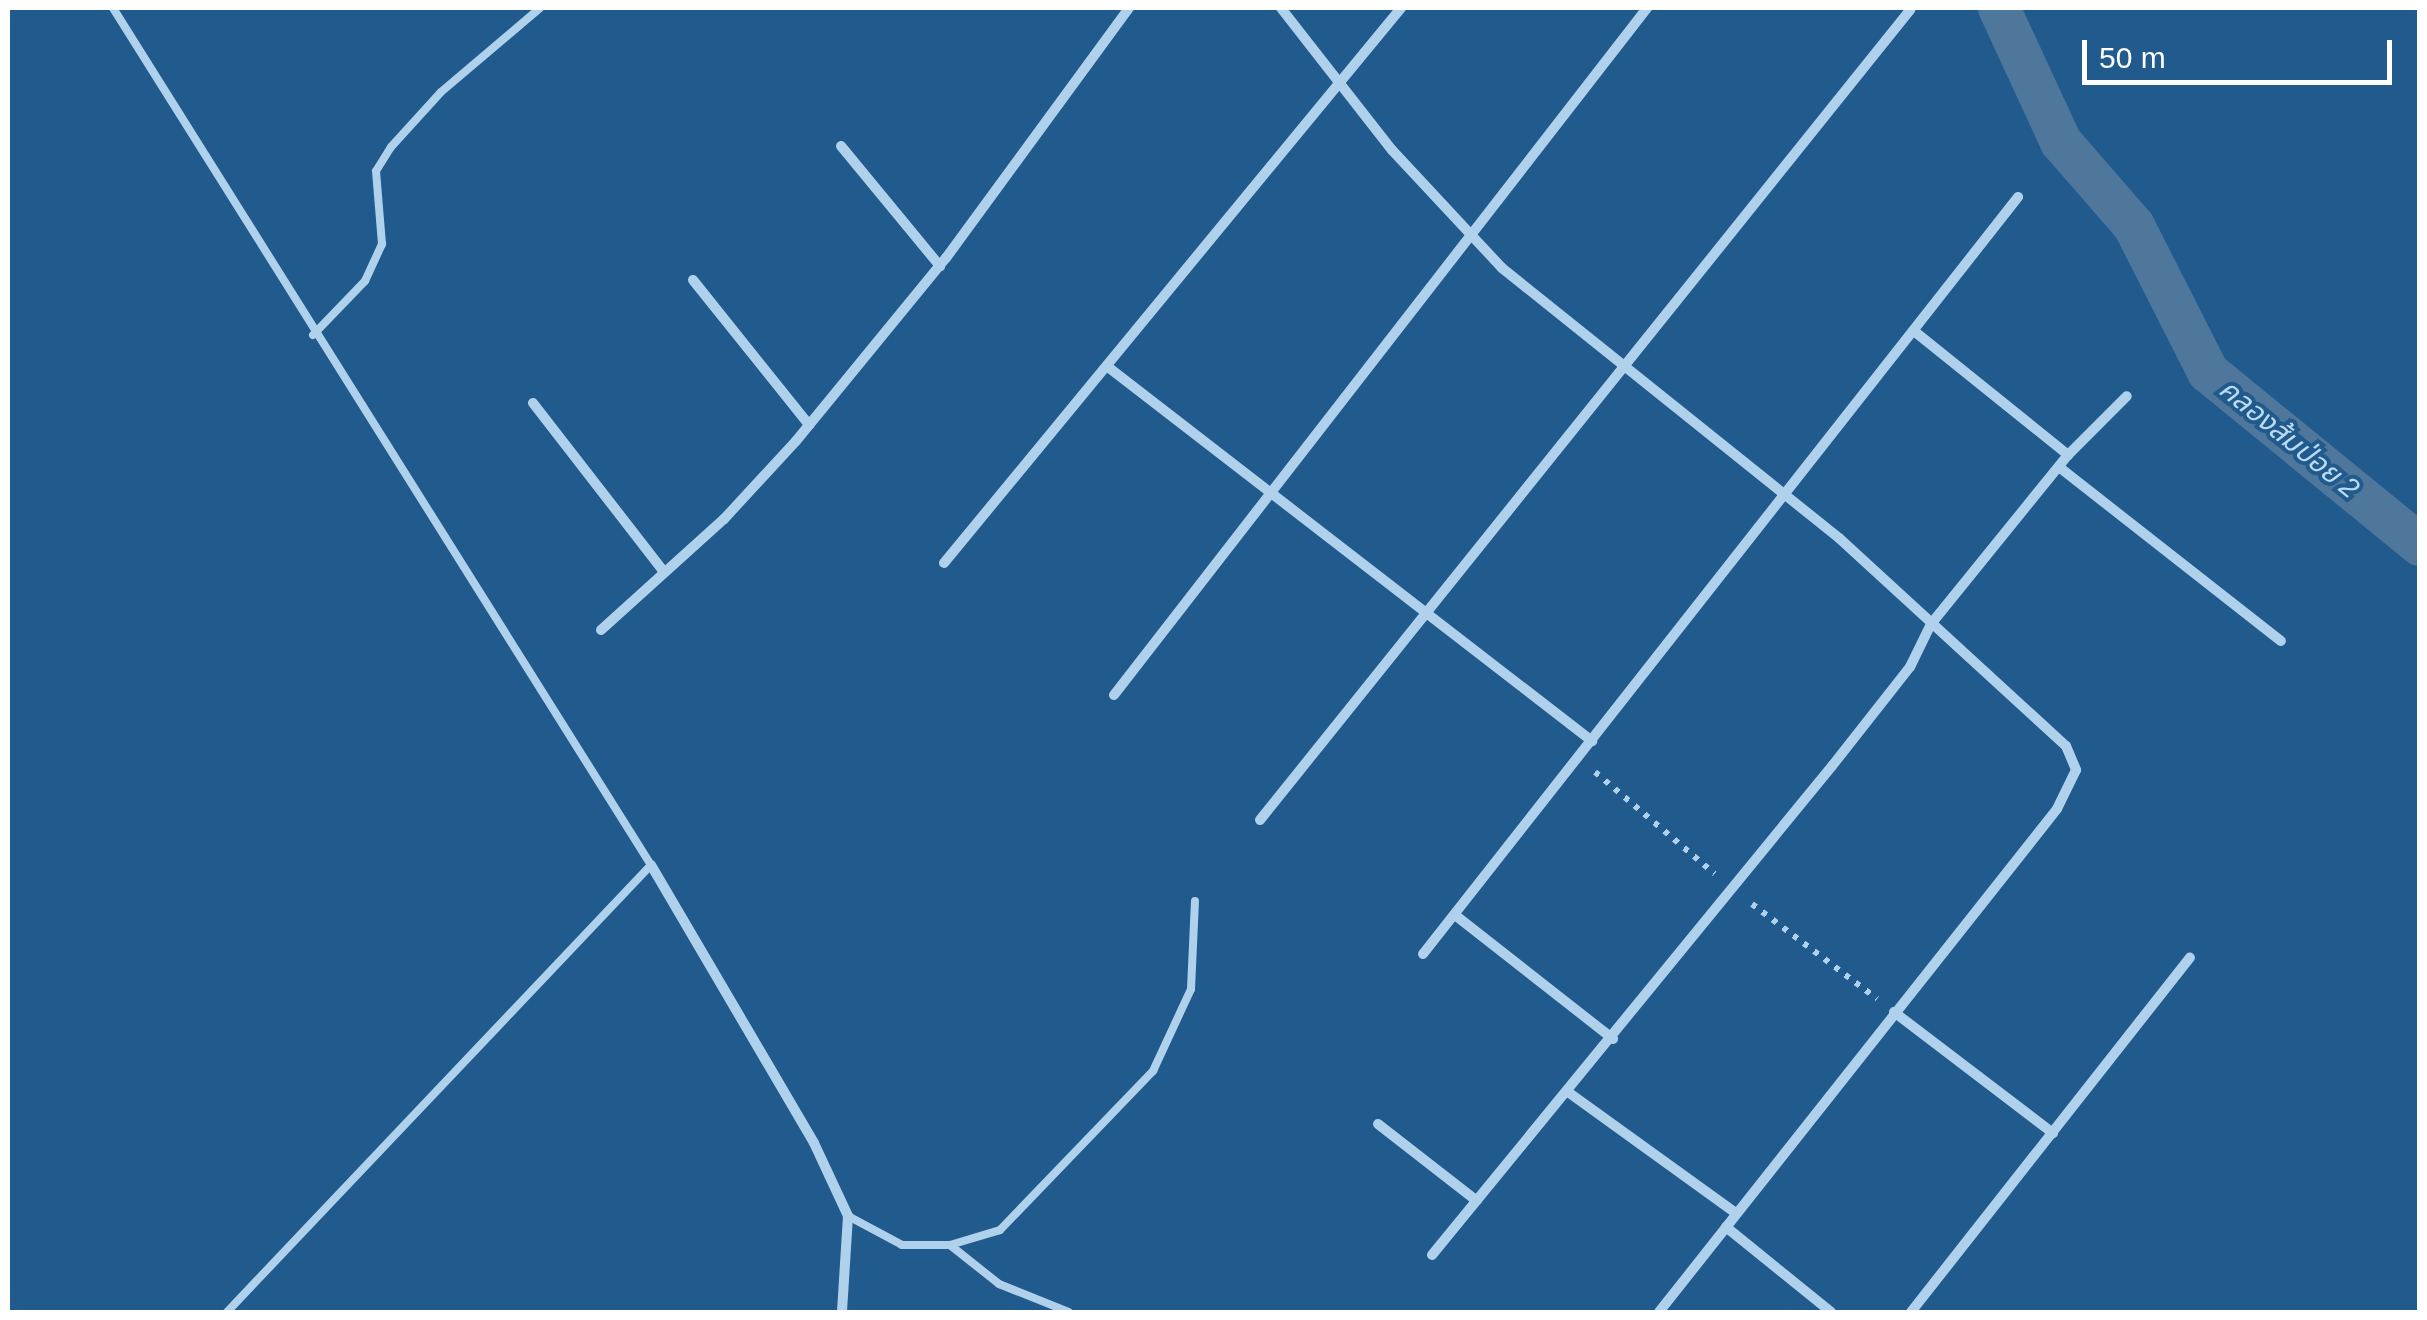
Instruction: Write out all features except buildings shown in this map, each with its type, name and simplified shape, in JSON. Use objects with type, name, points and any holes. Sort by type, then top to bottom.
[{"type":"street","points":[[601,630],[810,425],[940,266],[1129,8]]},
{"type":"street","points":[[1281,8],[1339,83],[1474,238],[1786,496],[1931,624],[2066,746],[2076,770],[2064,800],[1660,1312]]},
{"type":"street","points":[[944,562],[1401,8]]},
{"type":"street","points":[[1114,695],[1474,238],[1648,8]]},
{"type":"street","points":[[1260,820],[1910,10]]},
{"type":"street","points":[[841,146],[940,266]]},
{"type":"street","points":[[1423,954],[2018,196]]},
{"type":"street","points":[[692,280],[810,425]]},
{"type":"street","points":[[1914,330],[2068,455]]},
{"type":"street","points":[[1108,367],[1592,742]]},
{"type":"street","points":[[1432,1256],[1614,1039],[1910,667],[1931,624],[2068,455],[2127,396]]},
{"type":"street","points":[[533,403],[664,572]]},
{"type":"street","points":[[2059,467],[2282,641]]},
{"type":"street","points":[[650,866],[814,1144],[848,1216],[842,1312]]},
{"type":"street","points":[[1455,915],[1614,1039]]},
{"type":"street","points":[[1911,1312],[2190,958]]},
{"type":"street","points":[[1894,1012],[2052,1134]]},
{"type":"street","points":[[1568,1092],[1736,1213]]},
{"type":"street","points":[[1378,1124],[1477,1202]]},
{"type":"street","points":[[1726,1227],[1831,1312]]},
{"type":"lane","points":[[113,8],[313,335],[650,866],[227,1312]]},
{"type":"lane","points":[[313,335],[365,281],[382,244],[376,171],[391,148],[441,92],[540,8]]},
{"type":"lane","points":[[848,1216],[902,1245],[950,1245],[1000,1230],[1153,1071],[1191,988],[1195,901]]},
{"type":"lane","points":[[950,1245],[999,1284],[1069,1312]]},
{"type":"waterway","name":"คลองส้มป่อย 2","points":[[1999,8],[2061,142],[2134,226],[2208,372],[2420,545]]}]
